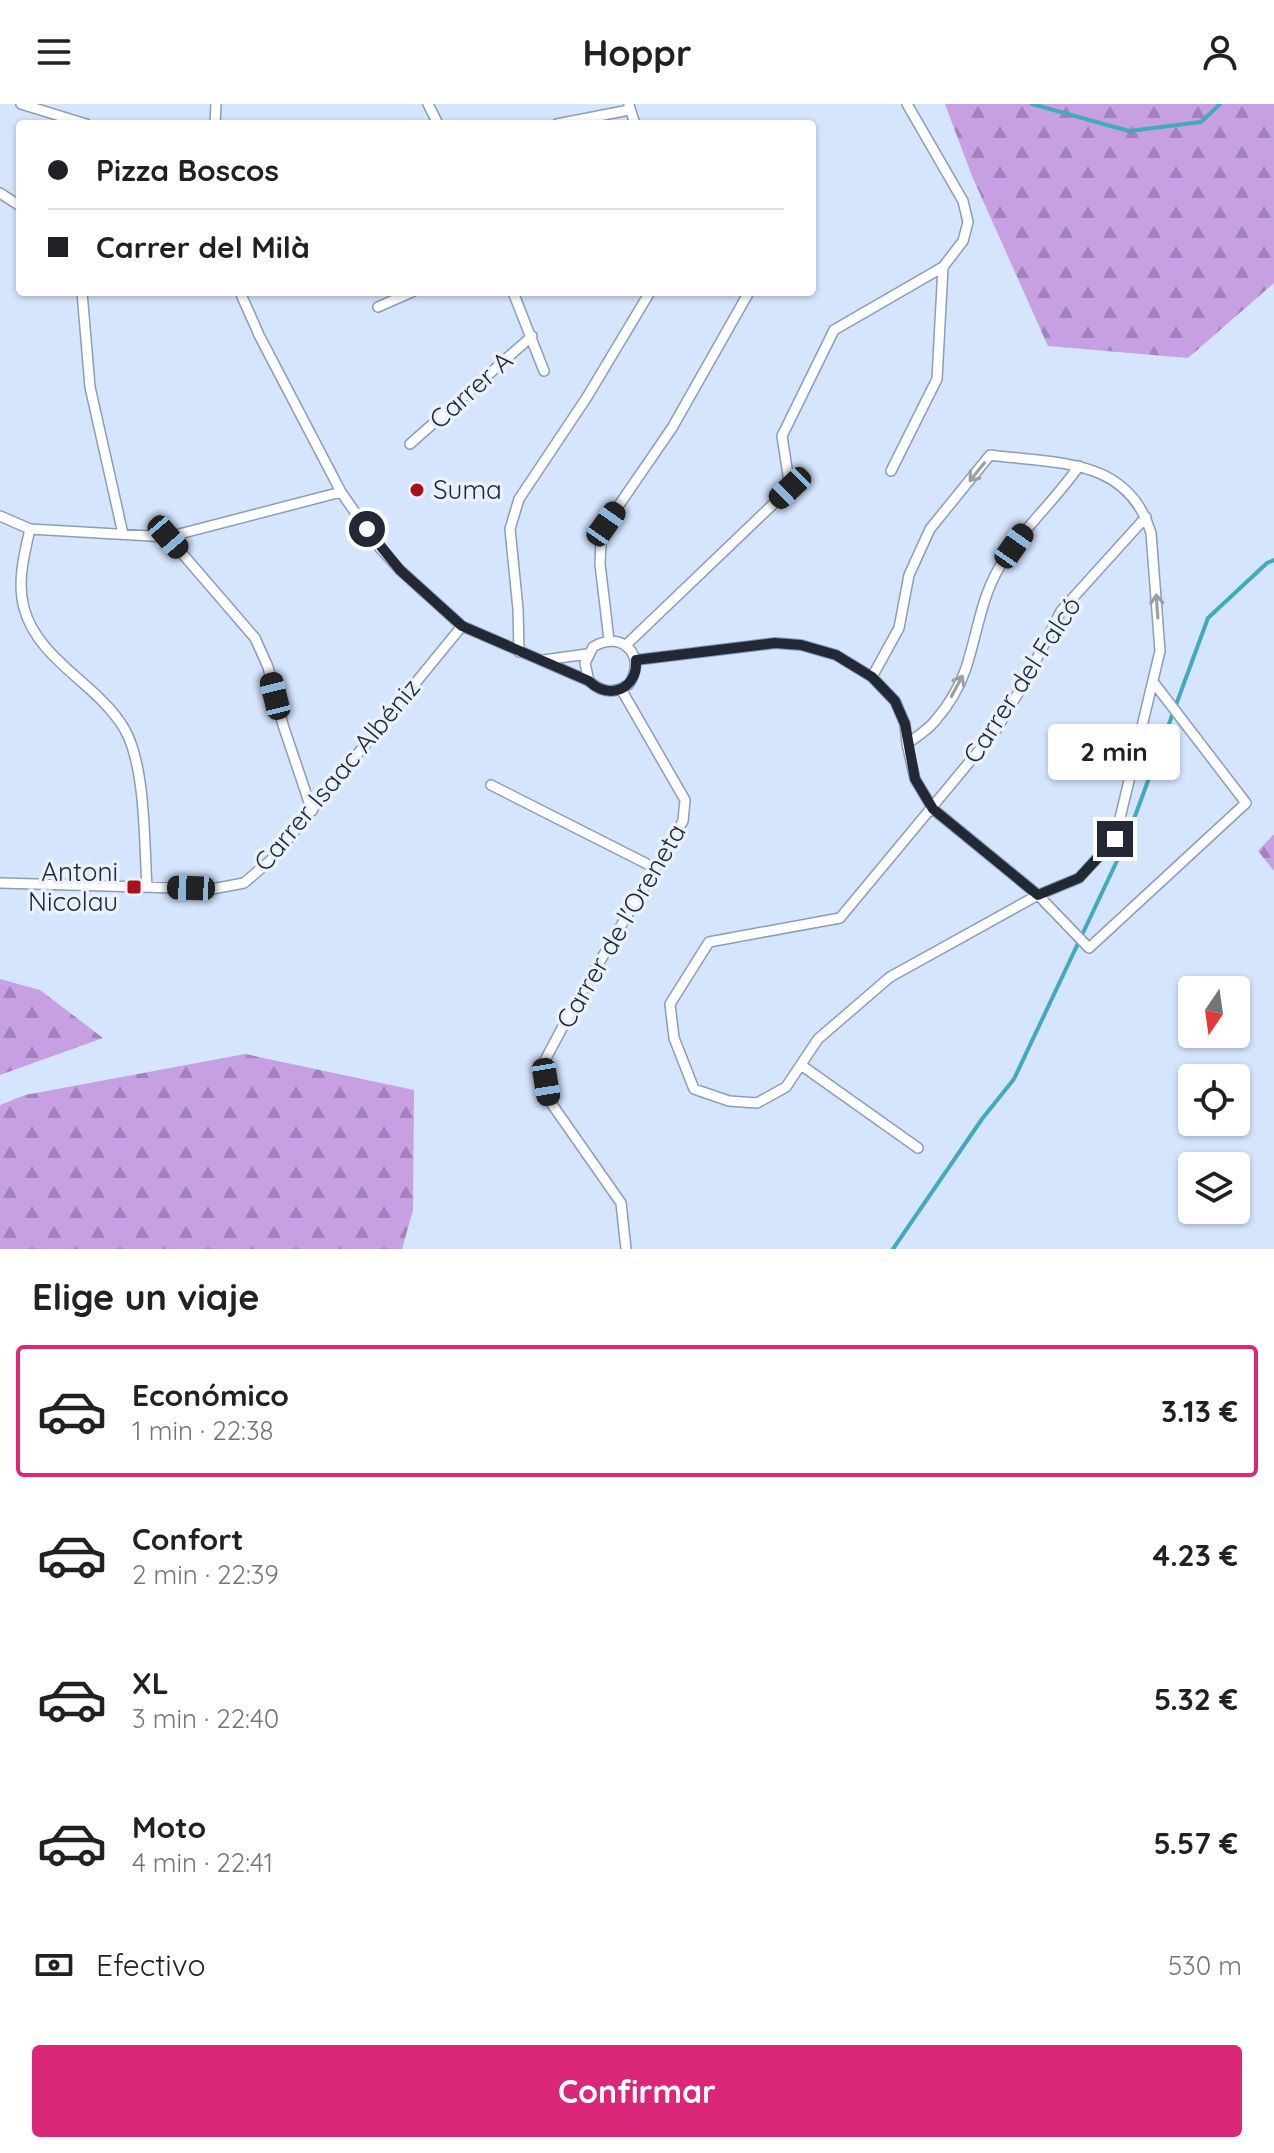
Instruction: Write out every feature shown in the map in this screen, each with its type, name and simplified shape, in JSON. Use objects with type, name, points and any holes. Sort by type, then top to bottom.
[{"type":"street","points":[[21,104],[73,120]]},
{"type":"street","points":[[626,645],[790,488],[782,436],[834,330],[943,267],[963,241],[968,222],[963,201],[907,104]]},
{"type":"street","points":[[574,120],[629,107]]},
{"type":"street","points":[[891,471],[937,379],[943,267]]},
{"type":"street","points":[[82,296],[90,387],[123,534]]},
{"type":"street","points":[[242,296],[341,492],[380,548],[462,626],[544,660],[604,691],[621,689],[634,677],[636,660],[626,645],[609,640],[593,647],[587,654],[585,672],[589,681]]},
{"type":"street","points":[[378,307],[403,296]]},
{"type":"street","points":[[515,296],[544,371]]},
{"type":"street","points":[[519,652],[510,529],[519,499],[587,397],[648,296]]},
{"type":"street","points":[[609,640],[600,564],[606,524],[672,428],[747,296]]},
{"type":"street","name":"Carrer A","points":[[410,444],[532,336]]},
{"type":"street","points":[[872,677],[899,628],[909,575],[930,529],[990,455],[1079,466],[1098,472],[1127,488],[1139,503],[1146,517],[1153,550],[1160,651],[1115,839],[1079,878],[1038,895],[890,977],[818,1039],[801,1065],[918,1148]]},
{"type":"street","points":[[907,744],[934,724],[966,670],[997,571],[1029,524],[1054,500],[1079,466]]},
{"type":"street","points":[[0,516],[30,529],[168,537],[341,492]]},
{"type":"street","name":"Carrer del Falcó","points":[[801,1065],[786,1087],[757,1103],[729,1101],[694,1089],[674,1038],[670,1004],[709,942],[840,918],[996,730],[1061,611],[1146,517]]},
{"type":"street","points":[[30,529],[22,568],[24,609],[49,651],[102,698],[125,730],[134,751],[139,779],[147,887]]},
{"type":"street","points":[[168,537],[255,638],[268,667],[283,725],[312,811]]},
{"type":"street","name":"Carrer Isaac Albéniz","points":[[0,883],[212,889],[244,883],[271,860],[462,626]]},
{"type":"street","points":[[636,660],[775,643],[801,645],[836,655],[872,677],[895,701],[905,724],[915,779],[933,809],[1038,895],[1088,946],[1246,803],[1154,683]]},
{"type":"street","points":[[544,660],[587,654]]},
{"type":"street","name":"Carrer de l'Oreneta","points":[[621,689],[685,800],[683,821],[577,1000],[543,1064],[549,1100],[621,1203],[626,1249]]},
{"type":"street","points":[[491,785],[655,868]]},
{"type":"green space","points":[[945,104],[1274,104],[1274,283],[1188,358],[1048,346],[972,176]]},
{"type":"green space","points":[[1274,834],[1274,871],[1258,851]]},
{"type":"green space","points":[[0,979],[40,990],[103,1038],[0,1075]]},
{"type":"green space","points":[[245,1054],[414,1090],[413,1210],[402,1249],[0,1249],[0,1105],[25,1095]]},
{"type":"waterway","points":[[1032,104],[1129,131],[1201,122],[1220,104]]},
{"type":"waterway","points":[[893,1249],[982,1119],[1014,1079],[1124,846],[1208,618],[1274,560]]},
{"type":"place","name":"Suma","points":[[417,490]]},
{"type":"place","name":"Antoni Nicolau","points":[[134,887]]},
{"type":"route","points":[[367,529],[400,570],[462,626],[544,660],[604,691],[613,692],[629,684],[634,677],[636,660],[775,643],[801,645],[836,655],[872,677],[895,701],[905,724],[915,779],[933,809],[1038,895],[1079,878],[1115,839]]}]
